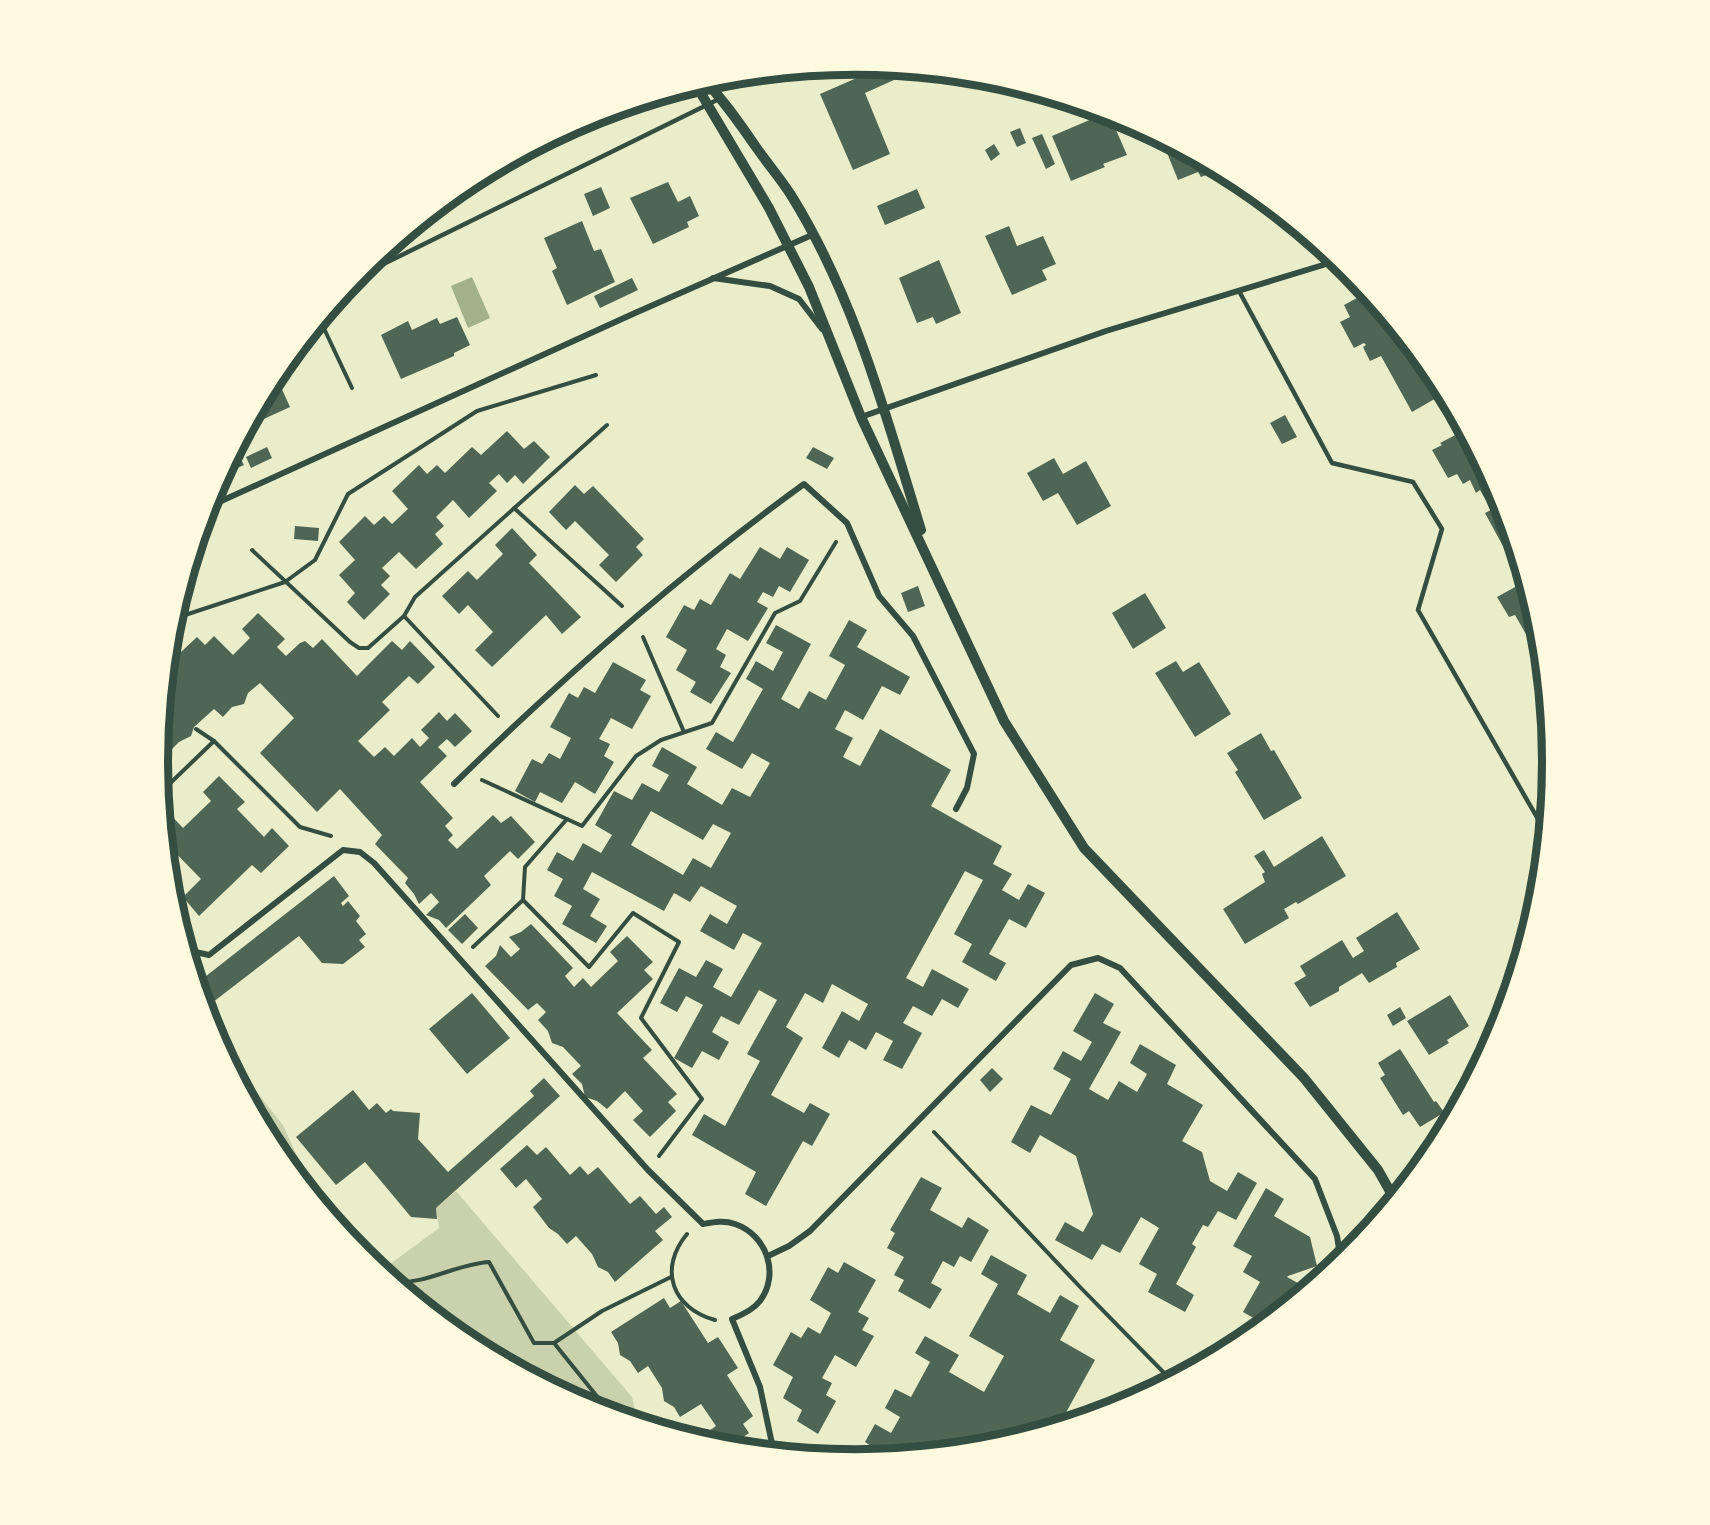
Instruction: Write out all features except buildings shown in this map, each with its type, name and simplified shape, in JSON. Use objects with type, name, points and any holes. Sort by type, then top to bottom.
[{"type":"street","points":[[713,90],[791,195],[832,273],[853,320],[884,409],[931,562]]},
{"type":"street","points":[[701,93],[769,208],[809,287],[861,417],[1004,721],[1084,848],[1304,1078],[1378,1170],[1391,1193]]},
{"type":"street","points":[[219,502],[712,278],[812,235]]},
{"type":"street","points":[[861,417],[1106,331],[1326,263]]},
{"type":"street","points":[[712,278],[770,285],[799,299],[829,337]]},
{"type":"street","points":[[454,784],[634,617],[757,518],[804,484],[847,523],[879,597],[913,636],[974,754],[967,788],[956,809]]},
{"type":"street","points":[[195,952],[209,955],[343,850],[360,852],[374,863],[648,1170],[703,1224],[718,1221],[734,1224],[749,1230],[760,1242],[768,1256],[770,1272],[767,1288],[759,1302],[747,1313],[732,1319],[759,1387],[772,1445]]},
{"type":"street","points":[[768,1256],[789,1246],[810,1231],[1071,965],[1098,958],[1120,968],[1315,1179],[1337,1236],[1339,1251]]},
{"type":"lane","points":[[381,265],[721,98]]},
{"type":"lane","points":[[1239,291],[1332,463],[1413,482],[1442,529],[1418,610],[1540,822]]},
{"type":"path","points":[[323,327],[352,388]]},
{"type":"path","points":[[184,615],[285,582],[315,560],[348,494],[477,411],[596,375]]},
{"type":"path","points":[[252,550],[359,648],[368,648],[404,616],[415,597],[607,425]]},
{"type":"path","points":[[514,508],[634,617],[684,732]]},
{"type":"path","points":[[466,772],[582,826],[636,756],[661,740],[712,723],[775,613],[800,601],[847,523]]},
{"type":"path","points":[[404,616],[511,730]]},
{"type":"path","points":[[196,729],[214,741],[300,827],[331,835]]},
{"type":"path","points":[[169,785],[214,741]]},
{"type":"path","points":[[460,960],[523,900],[525,867],[567,819]]},
{"type":"path","points":[[523,900],[589,967],[633,913],[679,942],[641,1018],[702,1099],[648,1170]]},
{"type":"path","points":[[922,1118],[1081,1288],[1166,1375]]},
{"type":"path","points":[[703,1224],[688,1233],[678,1246],[671,1261],[671,1277],[677,1292],[700,1316],[716,1320],[732,1319]]},
{"type":"path","points":[[407,1283],[471,1263],[489,1262],[534,1343],[554,1343],[602,1311],[671,1277]]},
{"type":"path","points":[[554,1343],[601,1401]]},
{"type":"shaded area","points":[[472,277],[490,318],[468,328],[451,286]]},
{"type":"shaded area","points":[[241,1072],[283,1125],[306,1176],[283,1144]]},
{"type":"shaded area","points":[[456,1191],[632,1397],[636,1415],[592,1398],[511,1358],[436,1308],[388,1266],[439,1228],[436,1208]]}]
